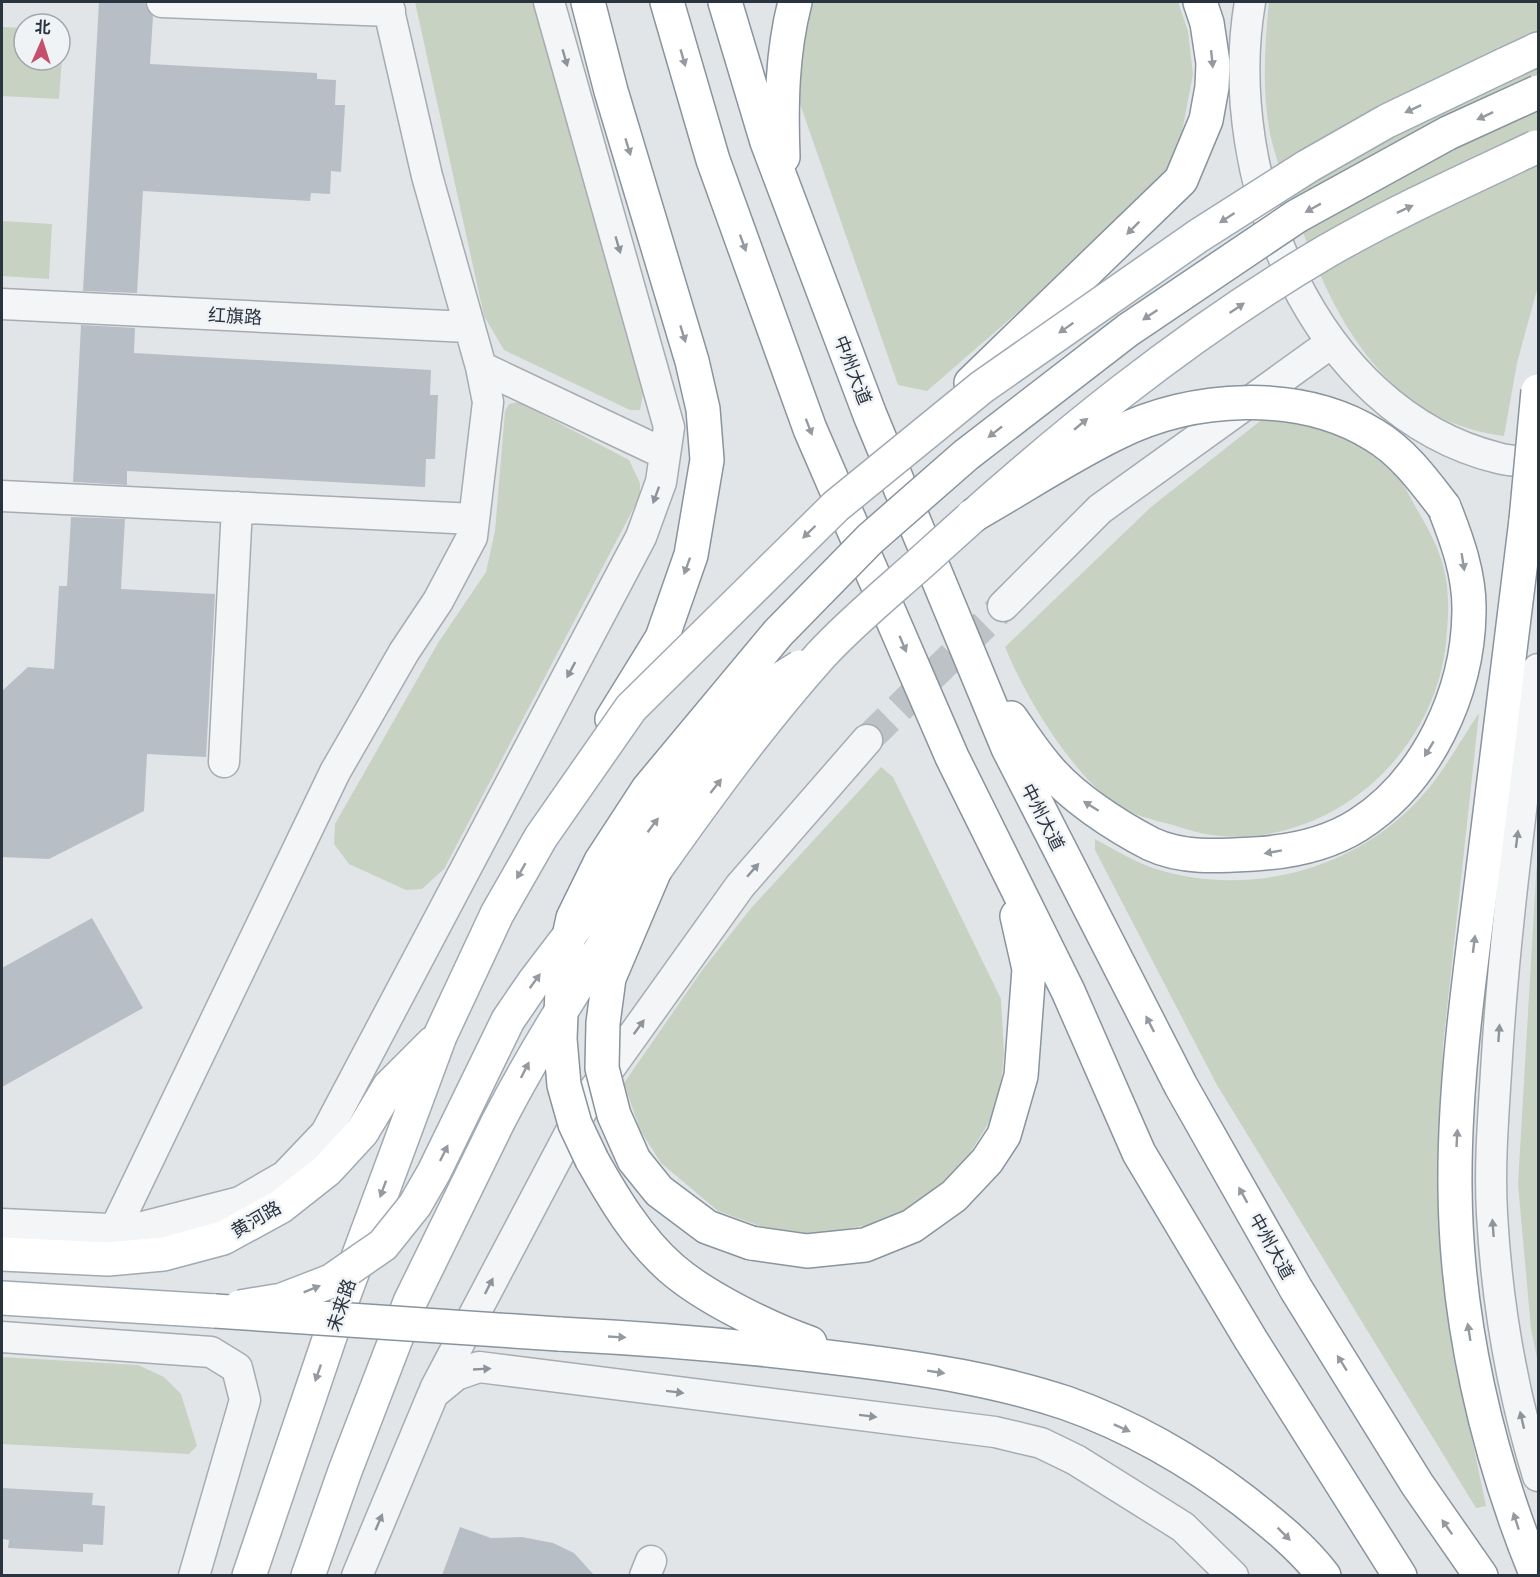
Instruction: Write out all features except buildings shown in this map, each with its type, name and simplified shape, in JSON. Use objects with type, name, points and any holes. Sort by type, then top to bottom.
[{"type":"main road","points":[[541,837],[662,638],[691,555],[707,460],[703,409],[692,361],[611,91],[588,2]]},
{"type":"main road","points":[[667,2],[714,160],[810,429],[952,757],[1068,991],[1139,1153],[1251,1340],[1400,1575]]},
{"type":"main road","name":"中州大道","points":[[725,2],[767,142],[870,415],[1008,748],[1181,1086],[1296,1289],[1417,1484],[1481,1575]]},
{"type":"main road","points":[[785,188],[782,122],[785,45],[795,2]]},
{"type":"main road","points":[[901,453],[1181,180],[1206,120],[1212,87],[1213,63],[1207,23],[1200,2]]},
{"type":"main road","points":[[541,837],[631,708],[836,506],[982,387],[1198,236],[1308,166],[1387,121],[1539,49]]},
{"type":"main road","points":[[862,1361],[793,1337],[713,1297],[672,1269],[629,1220],[592,1160],[575,1124],[564,1085],[560,1039],[563,965],[573,918],[601,861],[648,789],[778,633],[870,539],[966,455],[1128,330],[1297,216],[1448,133],[1539,92]]},
{"type":"main road","points":[[308,1575],[410,1302],[530,1060],[610,934],[701,804],[823,652],[972,516],[1095,412],[1178,347],[1259,293],[1396,213],[1537,147]]},
{"type":"main road","points":[[1537,1575],[1518,1529],[1480,1395],[1462,1285],[1455,1189],[1473,951],[1526,520],[1539,391]]},
{"type":"main road","points":[[972,516],[1117,433],[1175,413],[1226,404],[1294,404],[1343,417],[1377,436],[1417,471],[1444,507],[1462,554],[1469,611],[1464,658],[1453,703],[1429,751],[1399,792],[1358,826],[1318,844],[1265,853],[1206,857],[1153,844],[1079,798],[1047,768],[976,672]]},
{"type":"main road","points":[[214,1311],[282,1300],[302,1293],[331,1281],[384,1245],[415,1205],[434,1172],[508,1020],[534,982],[751,697],[823,652]]},
{"type":"main road","name":"未来路","points":[[249,1575],[344,1295],[440,1036],[497,914],[541,837]]},
{"type":"main road","points":[[655,870],[609,978],[603,1023],[602,1068],[614,1115],[634,1160],[660,1191],[707,1227],[751,1243],[807,1251],[865,1245],[912,1226],[954,1196],[987,1161],[1004,1135],[1021,1076],[1029,969],[1005,865]]},
{"type":"main road","name":"黄河路","points":[[2,1254],[108,1259],[163,1254],[223,1238],[280,1207],[327,1170],[362,1131],[389,1087],[440,1036]]},
{"type":"main road","points":[[2,1298],[753,1347],[984,1380],[1067,1404],[1154,1443],[1224,1485],[1280,1529],[1324,1575]]},
{"type":"street","points":[[115,1229],[335,772],[404,652],[455,572],[472,537],[488,402],[481,367],[427,176],[389,6],[162,2]]},
{"type":"street","points":[[2,1224],[130,1230],[240,1202],[285,1176],[326,1133],[641,537],[661,482],[669,427],[549,2]]},
{"type":"street","points":[[1250,2],[1246,86],[1252,154],[1265,202],[1288,265],[1310,313],[1360,378],[1399,411],[1443,438],[1500,459],[1539,462]]},
{"type":"street","name":"红旗路","points":[[2,304],[468,327]]},
{"type":"street","points":[[1003,606],[1100,509],[1331,343]]},
{"type":"street","points":[[481,367],[665,454]]},
{"type":"street","points":[[2,496],[474,519]]},
{"type":"street","points":[[224,762],[237,507]]},
{"type":"street","points":[[1539,669],[1504,950],[1494,1112],[1492,1211],[1496,1272],[1510,1363],[1525,1432],[1539,1476]]},
{"type":"street","points":[[357,1575],[433,1394],[589,1097],[740,885],[867,740]]},
{"type":"street","points":[[2,1336],[211,1352],[237,1368],[245,1400],[194,1575]]},
{"type":"street","points":[[433,1394],[456,1375],[479,1367],[995,1432],[1041,1443],[1076,1460],[1183,1527],[1233,1575]]},
{"type":"green space","points":[[415,2],[536,2],[644,389],[640,410],[630,410],[504,350],[484,316]]},
{"type":"green space","points":[[810,2],[1178,2],[1188,31],[1193,74],[1179,148],[1147,200],[927,391],[898,385],[799,101],[797,75]]},
{"type":"green space","points":[[1269,2],[1538,2],[1538,286],[1517,363],[1504,436],[1462,426],[1425,409],[1394,385],[1368,356],[1345,323],[1309,249],[1280,170],[1271,138],[1265,81]]},
{"type":"green space","points":[[2,27],[12,27],[12,72],[61,72],[59,99],[2,96]]},
{"type":"green space","points":[[2,221],[52,224],[49,279],[2,276]]},
{"type":"green space","points":[[519,402],[629,460],[640,483],[640,496],[444,869],[422,889],[406,890],[349,864],[334,844],[335,824],[438,643],[486,572],[495,531],[505,411],[509,404]]},
{"type":"green space","points":[[1264,418],[1321,428],[1356,444],[1378,458],[1395,473],[1431,535],[1443,564],[1448,593],[1446,643],[1437,685],[1421,723],[1397,758],[1368,787],[1333,811],[1295,827],[1254,836],[1211,835],[1136,814],[1115,803],[1099,790],[1066,754],[1051,732],[1024,687],[1005,647],[1151,507]]},
{"type":"green space","points":[[1479,713],[1443,1046],[1438,1214],[1451,1338],[1486,1506],[1476,1508],[1217,1085],[1095,850],[1095,839],[1148,866],[1193,877],[1230,880],[1268,878],[1304,870],[1339,857],[1372,839],[1402,816],[1435,780]]},
{"type":"green space","points":[[881,767],[893,777],[1001,999],[1004,1053],[1000,1095],[988,1124],[958,1172],[942,1187],[895,1220],[812,1235],[768,1229],[718,1211],[661,1163],[640,1130],[624,1083],[703,969],[752,907]]},
{"type":"green space","points":[[1538,842],[1538,1363],[1531,1329],[1518,1184]]},
{"type":"green space","points":[[2,1357],[138,1365],[164,1377],[181,1394],[197,1446],[189,1454],[2,1444]]},
{"type":"tunnel","points":[[867,740],[1003,606]]}]
